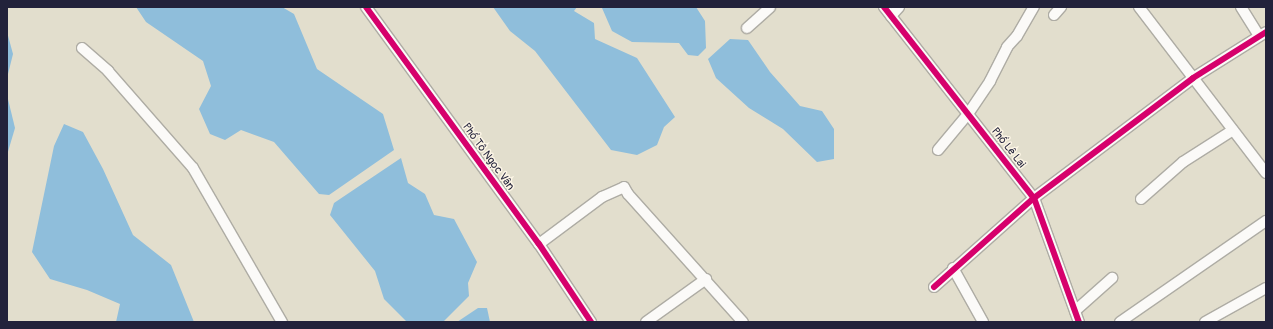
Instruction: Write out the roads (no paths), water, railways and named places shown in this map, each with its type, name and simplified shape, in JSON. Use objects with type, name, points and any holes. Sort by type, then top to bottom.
[{"type":"street","name":"Phố Tô Ngọc Vân","points":[[366,7],[539,244],[591,322]]},
{"type":"street","points":[[747,28],[770,7]]},
{"type":"street","name":"Phố Lê Lai","points":[[884,7],[1034,198],[1079,322]]},
{"type":"street","points":[[891,16],[899,7]]},
{"type":"street","points":[[938,150],[968,114],[990,81],[1007,47],[1017,36],[1034,7]]},
{"type":"street","points":[[1138,7],[1266,173]]},
{"type":"street","points":[[934,287],[953,268],[1034,198],[1193,78],[1264,35],[1240,7]]},
{"type":"street","points":[[82,48],[108,71],[193,168],[282,322]]},
{"type":"street","points":[[1141,199],[1183,162],[1233,130]]},
{"type":"street","points":[[539,244],[602,197],[624,187],[628,194],[706,279],[743,322]]},
{"type":"street","points":[[1120,322],[1266,221]]},
{"type":"street","points":[[953,268],[983,322]]},
{"type":"street","points":[[1075,311],[1112,278]]},
{"type":"street","points":[[646,322],[706,279]]},
{"type":"street","points":[[1205,322],[1266,288]]},
{"type":"water","points":[[136,7],[282,7],[294,14],[317,69],[383,114],[394,150],[329,195],[319,194],[274,142],[241,130],[225,140],[210,134],[199,109],[211,86],[203,61],[146,22]]},
{"type":"water","points":[[493,7],[577,7],[574,11],[594,23],[595,39],[637,58],[675,117],[664,127],[657,145],[637,155],[611,150],[535,51],[510,31]]},
{"type":"water","points":[[696,7],[705,21],[706,48],[698,56],[688,55],[679,43],[632,42],[612,31],[602,8]]},
{"type":"water","points":[[7,32],[13,54],[7,78]]},
{"type":"water","points":[[730,39],[748,40],[770,72],[800,106],[822,111],[834,129],[834,159],[817,162],[783,129],[749,108],[716,78],[708,59]]},
{"type":"water","points":[[7,95],[15,128],[7,155]]},
{"type":"water","points":[[64,124],[83,132],[103,169],[133,235],[171,265],[194,322],[116,322],[120,304],[87,290],[50,279],[32,252],[54,146]]},
{"type":"water","points":[[401,158],[408,183],[425,194],[434,215],[454,219],[477,262],[468,283],[469,296],[443,322],[407,322],[384,299],[375,271],[330,215],[334,203]]},
{"type":"water","points":[[478,308],[487,308],[490,322],[457,322]]}]
